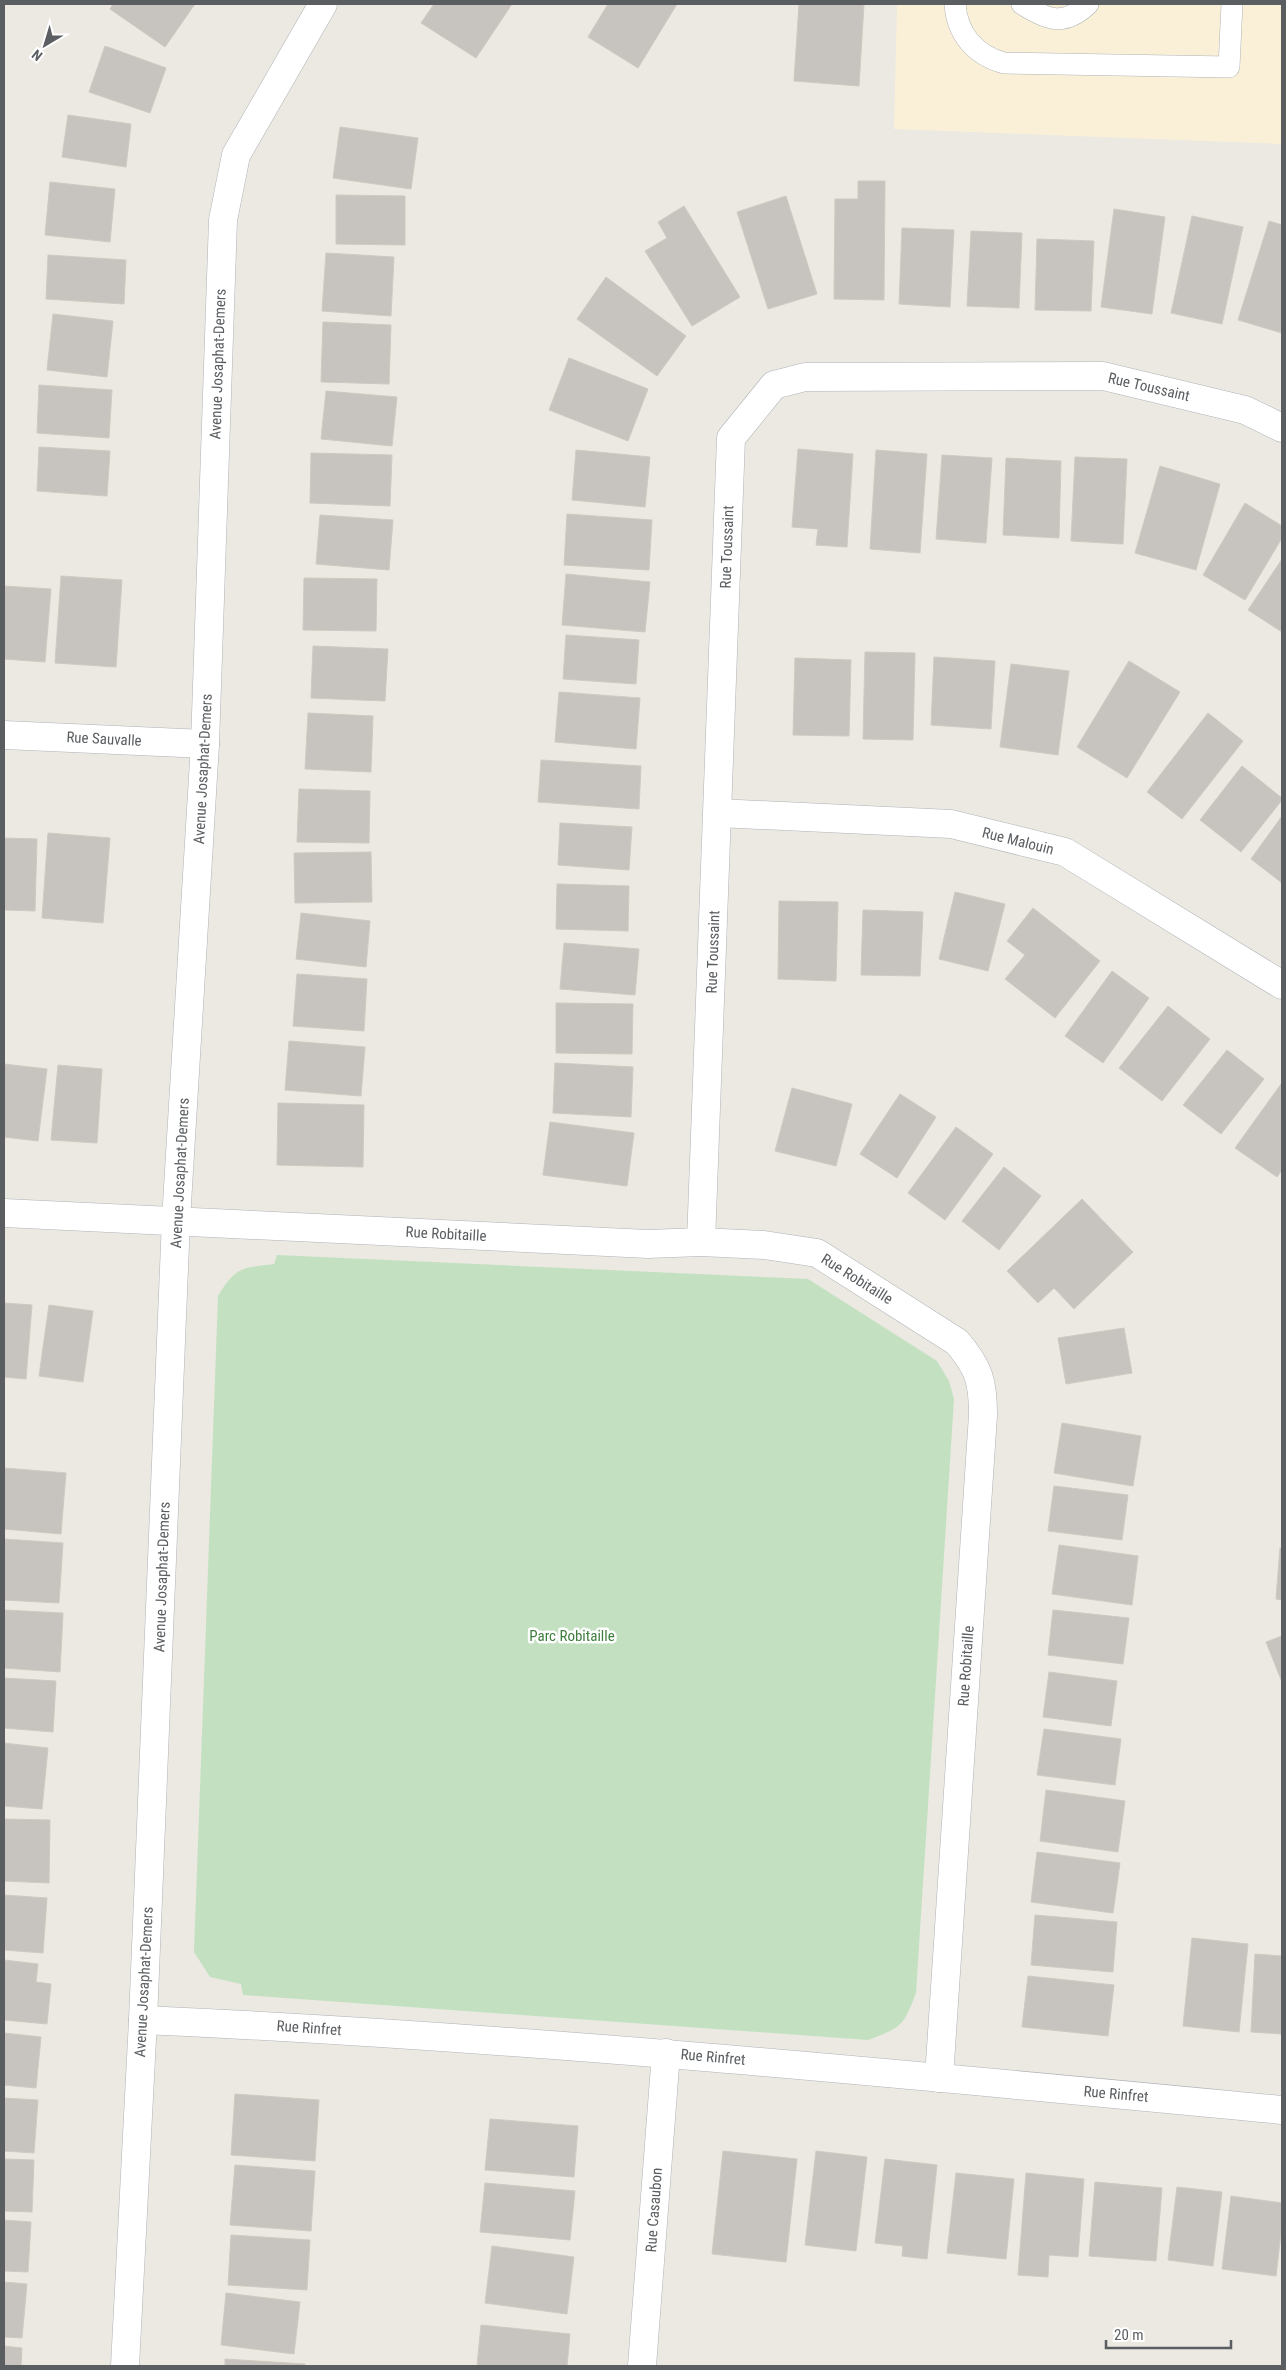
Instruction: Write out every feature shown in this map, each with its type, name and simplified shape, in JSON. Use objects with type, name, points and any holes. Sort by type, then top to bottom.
[{"type":"street","name":"Avenue Josaphat-Demers","points":[[125,2366],[142,2020],[176,1220],[205,744],[223,220],[236,155],[323,4]]},
{"type":"street","name":"Rue Toussaint","points":[[701,1242],[731,438],[774,385],[805,377],[1103,376],[1244,410],[1282,428]]},
{"type":"street","name":"Rue Sauvalle","points":[[4,735],[205,744]]},
{"type":"street","name":"Rue Malouin","points":[[718,813],[951,824],[1065,852],[1282,985]]},
{"type":"street","name":"Rue Robitaille","points":[[4,1213],[648,1244],[701,1242],[764,1245],[817,1253],[957,1342],[972,1361],[979,1378],[982,1389],[983,1415],[939,2078]]},
{"type":"street","name":"Rue Rinfret","points":[[142,2020],[298,2027],[666,2053],[1282,2110]]},
{"type":"street","name":"Rue Casaubon","points":[[642,2366],[666,2053]]},
{"type":"lane","points":[[955,4],[960,26],[972,46],[982,54],[1004,63],[1229,67],[1232,4]]},
{"type":"lane","points":[[1022,4],[1048,19],[1058,20],[1071,16],[1088,4]]},
{"type":"shaded area","points":[[897,4],[1282,4],[1282,144],[894,129]]},
{"type":"green space","name":"Parc Robitaille","points":[[277,1255],[808,1279],[937,1361],[949,1381],[954,1399],[916,1993],[908,2013],[900,2024],[888,2032],[868,2040],[243,1995],[241,1984],[210,1977],[194,1952],[218,1296],[235,1274],[254,1266],[274,1264]]},
{"type":"building","points":[[113,4],[195,4],[165,47],[110,9]]},
{"type":"building","points":[[434,4],[512,4],[476,58],[421,23]]},
{"type":"building","points":[[608,4],[677,4],[638,68],[588,37]]},
{"type":"building","points":[[799,4],[864,4],[859,86],[794,81]]},
{"type":"building","points":[[105,46],[166,68],[150,113],[89,92]]},
{"type":"building","points":[[68,115],[131,124],[126,167],[62,157]]},
{"type":"building","points":[[340,127],[418,138],[411,189],[333,178]]},
{"type":"building","points":[[858,181],[885,181],[884,300],[834,299],[835,199],[858,199]]},
{"type":"building","points":[[50,182],[115,189],[110,242],[45,235]]},
{"type":"building","points":[[336,195],[405,196],[405,245],[336,244]]},
{"type":"building","points":[[786,196],[817,294],[768,309],[737,212]]},
{"type":"building","points":[[684,206],[740,297],[692,326],[645,251],[667,238],[658,222]]},
{"type":"building","points":[[1114,209],[1165,217],[1152,314],[1101,307]]},
{"type":"building","points":[[1192,216],[1243,227],[1222,324],[1171,313]]},
{"type":"building","points":[[1269,221],[1282,225],[1282,333],[1238,320]]},
{"type":"building","points":[[902,228],[954,230],[950,307],[899,304]]},
{"type":"building","points":[[971,231],[1022,233],[1019,308],[967,306]]},
{"type":"building","points":[[1037,239],[1094,241],[1091,311],[1035,310]]},
{"type":"building","points":[[326,253],[394,257],[391,316],[322,311]]},
{"type":"building","points":[[48,255],[126,260],[124,304],[46,299]]},
{"type":"building","points":[[606,277],[686,336],[657,376],[577,319]]},
{"type":"building","points":[[53,314],[113,321],[107,377],[47,370]]},
{"type":"building","points":[[323,322],[391,325],[389,384],[321,382]]},
{"type":"building","points":[[569,358],[648,389],[628,441],[549,410]]},
{"type":"building","points":[[39,385],[112,390],[109,438],[37,433]]},
{"type":"building","points":[[326,391],[397,397],[392,446],[321,439]]},
{"type":"building","points":[[39,447],[110,451],[107,496],[37,491]]},
{"type":"building","points":[[798,449],[853,454],[847,547],[816,545],[818,529],[792,527]]},
{"type":"building","points":[[576,450],[650,457],[645,507],[572,500]]},
{"type":"building","points":[[876,450],[927,454],[920,553],[870,549]]},
{"type":"building","points":[[311,453],[392,455],[390,506],[310,503]]},
{"type":"building","points":[[942,455],[992,458],[986,543],[936,539]]},
{"type":"building","points":[[1075,457],[1127,459],[1123,544],[1071,541]]},
{"type":"building","points":[[1006,458],[1061,461],[1059,538],[1003,535]]},
{"type":"building","points":[[1160,466],[1220,484],[1196,570],[1135,553]]},
{"type":"building","points":[[1245,503],[1282,526],[1282,538],[1245,600],[1203,575]]},
{"type":"building","points":[[567,514],[652,520],[649,570],[564,565]]},
{"type":"building","points":[[320,515],[393,520],[389,570],[316,564]]},
{"type":"building","points":[[1282,559],[1282,632],[1248,610]]},
{"type":"building","points":[[566,574],[650,582],[645,632],[562,625]]},
{"type":"building","points":[[61,576],[122,580],[116,667],[55,663]]},
{"type":"building","points":[[304,578],[377,579],[376,631],[303,630]]},
{"type":"building","points":[[4,586],[51,589],[45,662],[4,659]]},
{"type":"building","points":[[566,635],[639,640],[636,684],[563,679]]},
{"type":"building","points":[[313,646],[388,649],[385,701],[311,698]]},
{"type":"building","points":[[865,652],[915,653],[913,740],[863,739]]},
{"type":"building","points":[[934,657],[995,661],[991,729],[931,725]]},
{"type":"building","points":[[795,658],[851,660],[849,736],[793,735]]},
{"type":"building","points":[[1129,661],[1180,692],[1127,778],[1077,747]]},
{"type":"building","points":[[1011,664],[1069,671],[1058,755],[1000,747]]},
{"type":"building","points":[[559,692],[640,698],[636,749],[555,742]]},
{"type":"building","points":[[308,713],[373,716],[371,772],[305,769]]},
{"type":"building","points":[[1208,713],[1243,741],[1182,819],[1147,792]]},
{"type":"building","points":[[541,760],[641,766],[639,809],[538,802]]},
{"type":"building","points":[[1242,766],[1282,798],[1282,800],[1241,852],[1200,820]]},
{"type":"building","points":[[299,789],[370,791],[369,843],[297,842]]},
{"type":"building","points":[[1282,816],[1282,883],[1251,859]]},
{"type":"building","points":[[560,823],[632,827],[629,870],[558,865]]},
{"type":"building","points":[[48,833],[110,838],[103,923],[42,918]]},
{"type":"building","points":[[4,838],[37,839],[35,911],[4,910]]},
{"type":"building","points":[[371,852],[372,902],[295,903],[294,853]]},
{"type":"building","points":[[557,884],[629,886],[628,931],[556,929]]},
{"type":"building","points":[[955,892],[1005,904],[988,971],[939,959]]},
{"type":"building","points":[[779,901],[838,902],[836,981],[778,979]]},
{"type":"building","points":[[1033,908],[1100,961],[1055,1018],[1005,979],[1025,955],[1007,941]]},
{"type":"building","points":[[863,910],[923,912],[920,976],[861,975]]},
{"type":"building","points":[[301,913],[370,921],[366,967],[296,959]]},
{"type":"building","points":[[564,943],[639,949],[635,995],[560,989]]},
{"type":"building","points":[[1112,971],[1149,998],[1103,1063],[1065,1036]]},
{"type":"building","points":[[297,974],[367,979],[364,1031],[293,1026]]},
{"type":"building","points":[[556,1003],[633,1004],[632,1054],[556,1053]]},
{"type":"building","points":[[1168,1006],[1210,1039],[1162,1101],[1119,1068]]},
{"type":"building","points":[[289,1041],[365,1047],[361,1096],[285,1090]]},
{"type":"building","points":[[1227,1050],[1264,1079],[1221,1134],[1183,1105]]},
{"type":"building","points":[[555,1063],[633,1067],[631,1117],[553,1113]]},
{"type":"building","points":[[4,1064],[47,1069],[38,1141],[4,1137]]},
{"type":"building","points":[[58,1065],[102,1069],[97,1143],[51,1140]]},
{"type":"building","points":[[1281,1084],[1282,1170],[1277,1177],[1235,1148]]},
{"type":"building","points":[[792,1088],[852,1104],[836,1166],[775,1151]]},
{"type":"building","points":[[900,1094],[936,1117],[897,1178],[860,1154]]},
{"type":"building","points":[[278,1103],[364,1105],[363,1167],[277,1165]]},
{"type":"building","points":[[550,1122],[634,1133],[627,1186],[543,1175]]},
{"type":"building","points":[[956,1127],[993,1154],[945,1220],[908,1193]]},
{"type":"building","points":[[1004,1167],[1041,1196],[999,1250],[962,1221]]},
{"type":"building","points":[[1082,1199],[1133,1252],[1074,1309],[1054,1288],[1038,1303],[1007,1271]]},
{"type":"building","points":[[4,1303],[32,1305],[26,1379],[4,1377]]},
{"type":"building","points":[[49,1305],[93,1311],[83,1382],[39,1376]]},
{"type":"building","points":[[1124,1328],[1132,1373],[1066,1384],[1058,1338]]},
{"type":"building","points":[[1062,1423],[1141,1436],[1133,1486],[1054,1473]]},
{"type":"building","points":[[4,1468],[66,1473],[61,1534],[4,1529]]},
{"type":"building","points":[[1054,1486],[1128,1495],[1122,1540],[1048,1531]]},
{"type":"building","points":[[4,1539],[63,1543],[59,1603],[4,1600]]},
{"type":"building","points":[[1059,1545],[1138,1556],[1132,1605],[1052,1594]]},
{"type":"building","points":[[1280,1548],[1282,1548],[1282,1600],[1276,1599]]},
{"type":"building","points":[[4,1610],[63,1613],[60,1672],[4,1668]]},
{"type":"building","points":[[1053,1610],[1129,1618],[1123,1664],[1048,1655]]},
{"type":"building","points":[[1282,1636],[1282,1682],[1266,1642]]},
{"type":"building","points":[[1049,1672],[1117,1681],[1111,1726],[1043,1717]]},
{"type":"building","points":[[4,1678],[56,1681],[53,1732],[4,1728]]},
{"type":"building","points":[[1044,1729],[1121,1739],[1115,1785],[1037,1775]]},
{"type":"building","points":[[4,1743],[48,1748],[42,1809],[4,1806]]},
{"type":"building","points":[[1046,1790],[1125,1801],[1118,1852],[1040,1841]]},
{"type":"building","points":[[4,1819],[50,1820],[49,1883],[4,1881]]},
{"type":"building","points":[[1037,1852],[1120,1863],[1113,1913],[1031,1902]]},
{"type":"building","points":[[4,1895],[47,1898],[43,1953],[4,1950]]},
{"type":"building","points":[[1035,1915],[1117,1922],[1113,1972],[1031,1965]]},
{"type":"building","points":[[1192,1938],[1248,1944],[1239,2032],[1183,2026]]},
{"type":"building","points":[[1255,1954],[1282,1956],[1282,2034],[1251,2032]]},
{"type":"building","points":[[4,1960],[38,1964],[36,1982],[51,1984],[47,2024],[4,2020]]},
{"type":"building","points":[[1028,1976],[1114,1985],[1108,2036],[1022,2027]]},
{"type":"building","points":[[4,2033],[41,2037],[36,2088],[4,2085]]},
{"type":"building","points":[[235,2094],[319,2100],[315,2161],[231,2155]]},
{"type":"building","points":[[4,2098],[38,2100],[34,2153],[4,2151]]},
{"type":"building","points":[[490,2119],[578,2126],[574,2177],[485,2170]]},
{"type":"building","points":[[723,2151],[797,2159],[786,2262],[712,2254]]},
{"type":"building","points":[[816,2151],[867,2157],[856,2251],[805,2245]]},
{"type":"building","points":[[4,2159],[34,2160],[32,2212],[4,2211]]},
{"type":"building","points":[[885,2159],[937,2165],[927,2259],[902,2256],[903,2246],[875,2243]]},
{"type":"building","points":[[235,2165],[315,2171],[311,2231],[230,2225]]},
{"type":"building","points":[[956,2173],[1014,2179],[1006,2259],[947,2253]]},
{"type":"building","points":[[1026,2173],[1084,2179],[1078,2257],[1049,2255],[1048,2277],[1018,2275]]},
{"type":"building","points":[[1095,2182],[1162,2188],[1156,2261],[1089,2256]]},
{"type":"building","points":[[485,2183],[575,2191],[570,2240],[480,2232]]},
{"type":"building","points":[[1177,2187],[1222,2192],[1213,2266],[1168,2260]]},
{"type":"building","points":[[1231,2196],[1282,2203],[1282,2224],[1276,2276],[1222,2269]]},
{"type":"building","points":[[4,2220],[31,2222],[28,2272],[4,2271]]},
{"type":"building","points":[[231,2235],[310,2240],[307,2290],[228,2285]]},
{"type":"building","points":[[492,2246],[574,2257],[567,2314],[485,2303]]},
{"type":"building","points":[[4,2282],[27,2284],[22,2338],[4,2337]]},
{"type":"building","points":[[226,2293],[300,2302],[294,2354],[221,2345]]},
{"type":"building","points":[[481,2325],[570,2334],[567,2366],[477,2366]]},
{"type":"building","points":[[4,2346],[22,2348],[21,2366],[4,2366]]},
{"type":"building","points":[[225,2359],[305,2364],[305,2366],[225,2366]]}]
